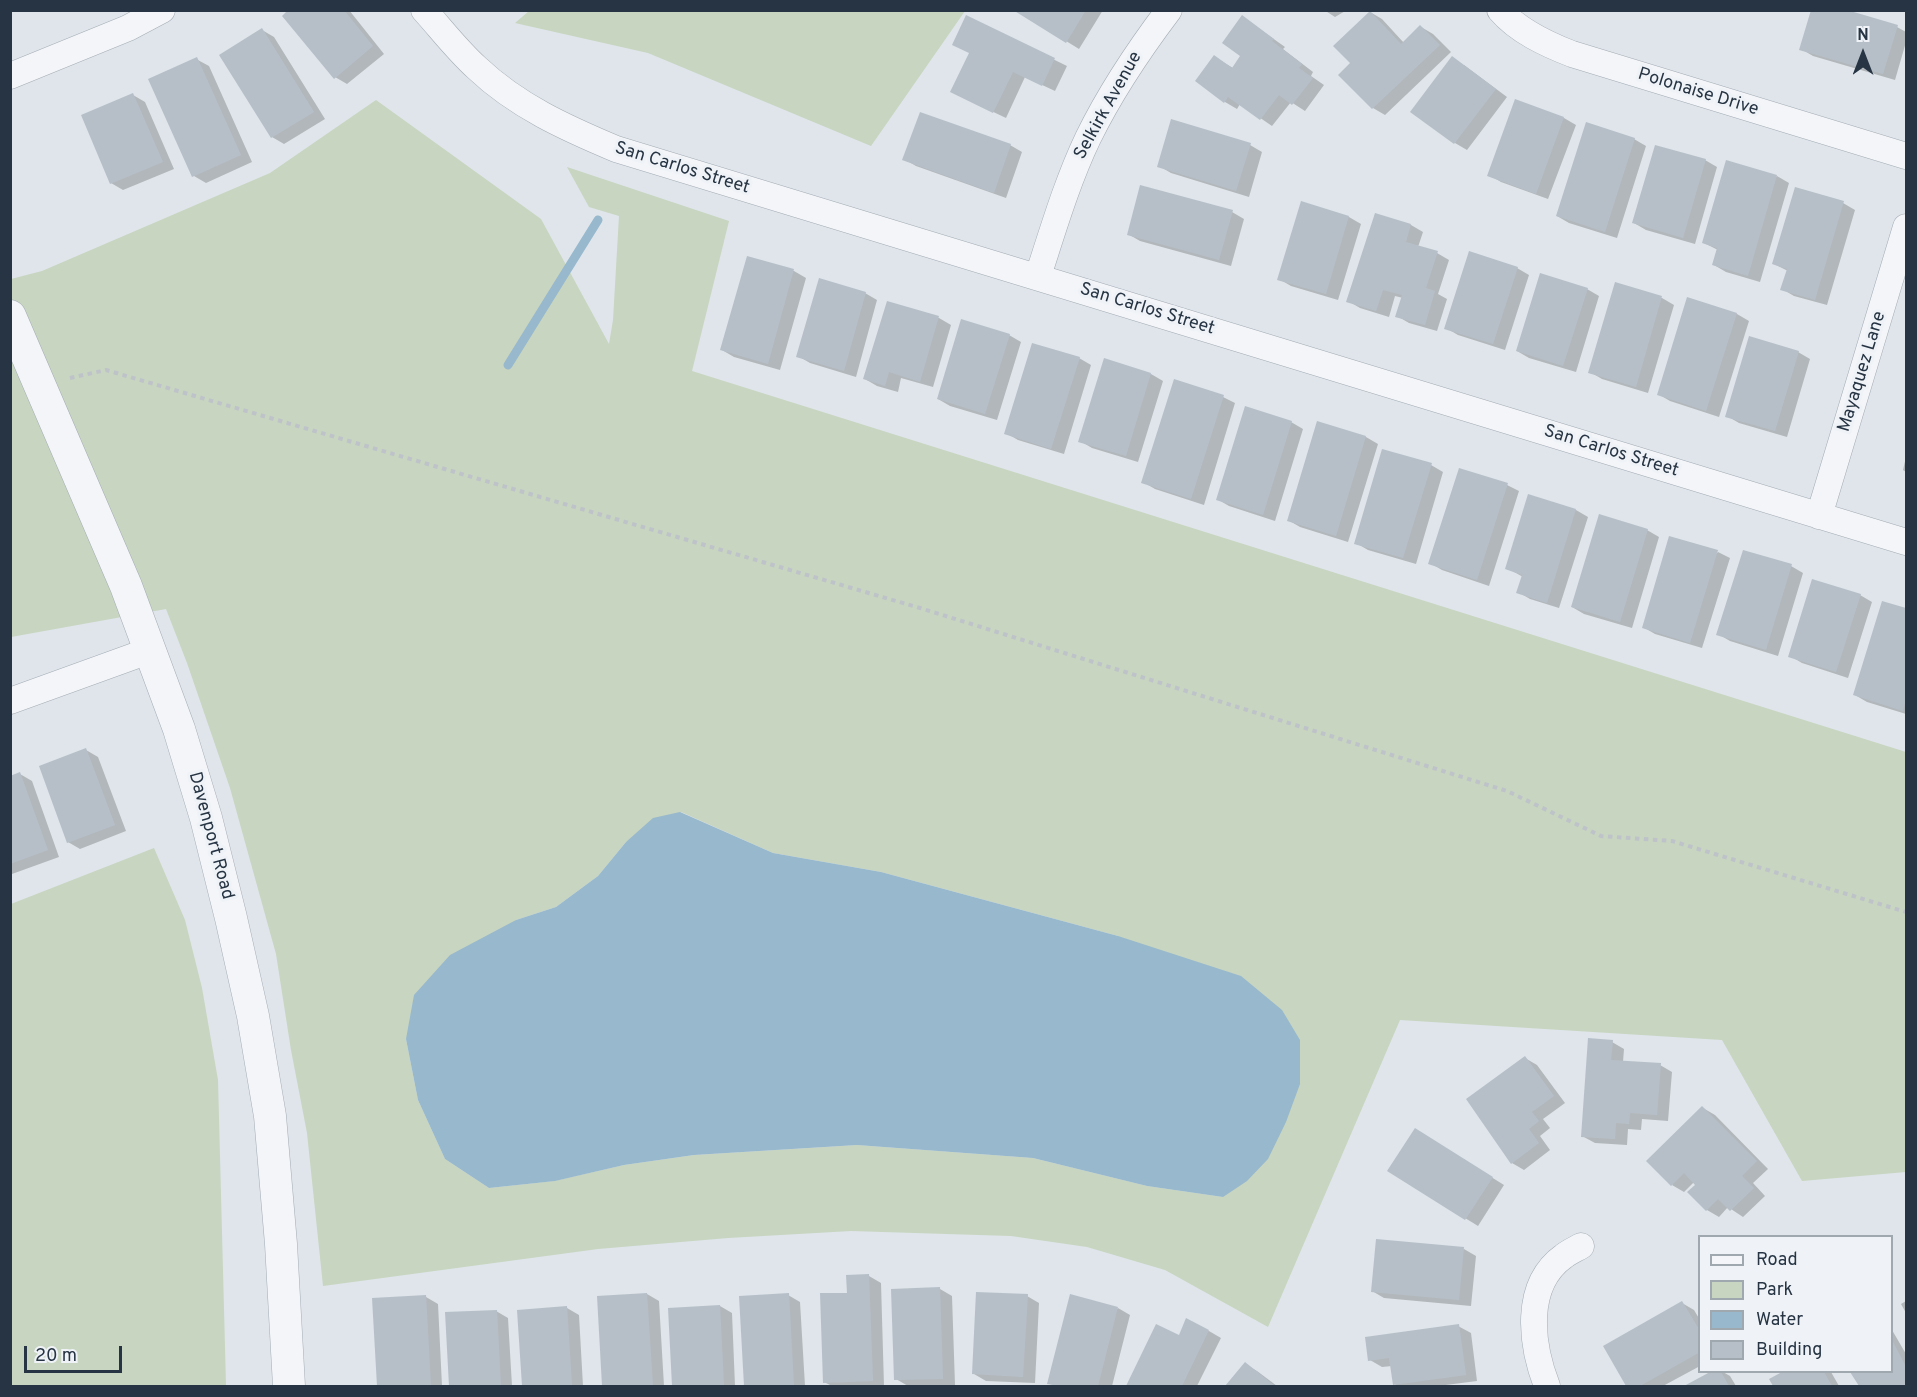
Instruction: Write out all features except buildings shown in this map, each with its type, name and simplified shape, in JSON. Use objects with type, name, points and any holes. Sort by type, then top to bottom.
[{"type":"street","points":[[10,76],[128,28],[162,10]]},
{"type":"street","name":"San Carlos Street","points":[[424,10],[477,68],[511,96],[550,120],[605,145],[1906,542]]},
{"type":"street","name":"Selkirk Avenue","points":[[1038,276],[1060,209],[1088,139],[1125,71],[1169,10]]},
{"type":"street","name":"Polonaise Drive","points":[[1500,10],[1526,32],[1550,46],[1572,54],[1906,156]]},
{"type":"street","name":"Mayaquez Lane","points":[[1819,516],[1906,228]]},
{"type":"street","name":"Davenport Road","points":[[10,316],[126,586],[151,650],[193,772],[231,918],[253,1016],[270,1116],[289,1386]]},
{"type":"street","points":[[10,701],[151,650]]},
{"type":"street","points":[[1547,1386],[1535,1345],[1534,1316],[1540,1287],[1552,1267],[1564,1256],[1581,1246]]},
{"type":"path","points":[[40,385],[106,370],[932,611],[1507,791],[1601,836],[1672,841],[1906,912]]},
{"type":"green space","points":[[529,11],[965,11],[871,146],[648,53],[515,23]]},
{"type":"green space","points":[[376,100],[541,219],[609,344],[613,320],[619,216],[589,207],[567,167],[729,221],[692,371],[1906,752],[1906,1172],[1802,1181],[1722,1040],[1400,1020],[1268,1327],[1165,1270],[1087,1247],[1011,1236],[851,1231],[728,1238],[598,1249],[323,1286],[307,1133],[276,954],[230,788],[166,609],[11,637],[11,279],[42,271],[270,173]],"holes":[[[681,812],[773,853],[881,872],[1118,936],[1223,1197],[1147,1186],[1033,1158],[857,1145],[694,1155],[624,1165],[554,1181],[489,1188],[445,1159],[418,1100],[406,1039],[516,920],[556,907],[598,876],[626,842]]]},
{"type":"green space","points":[[154,848],[185,920],[202,988],[218,1080],[226,1386],[11,1386],[11,904]]},
{"type":"water","points":[[680,812],[773,853],[881,872],[1118,936],[1241,976],[1282,1010],[1300,1040],[1300,1084],[1286,1122],[1268,1159],[1247,1181],[1223,1197],[1147,1186],[1033,1158],[857,1145],[694,1155],[624,1165],[555,1181],[489,1188],[445,1159],[418,1100],[406,1039],[414,995],[450,955],[516,920],[556,907],[598,876],[626,842],[653,818]]},
{"type":"waterway","points":[[508,365],[598,220]]}]
